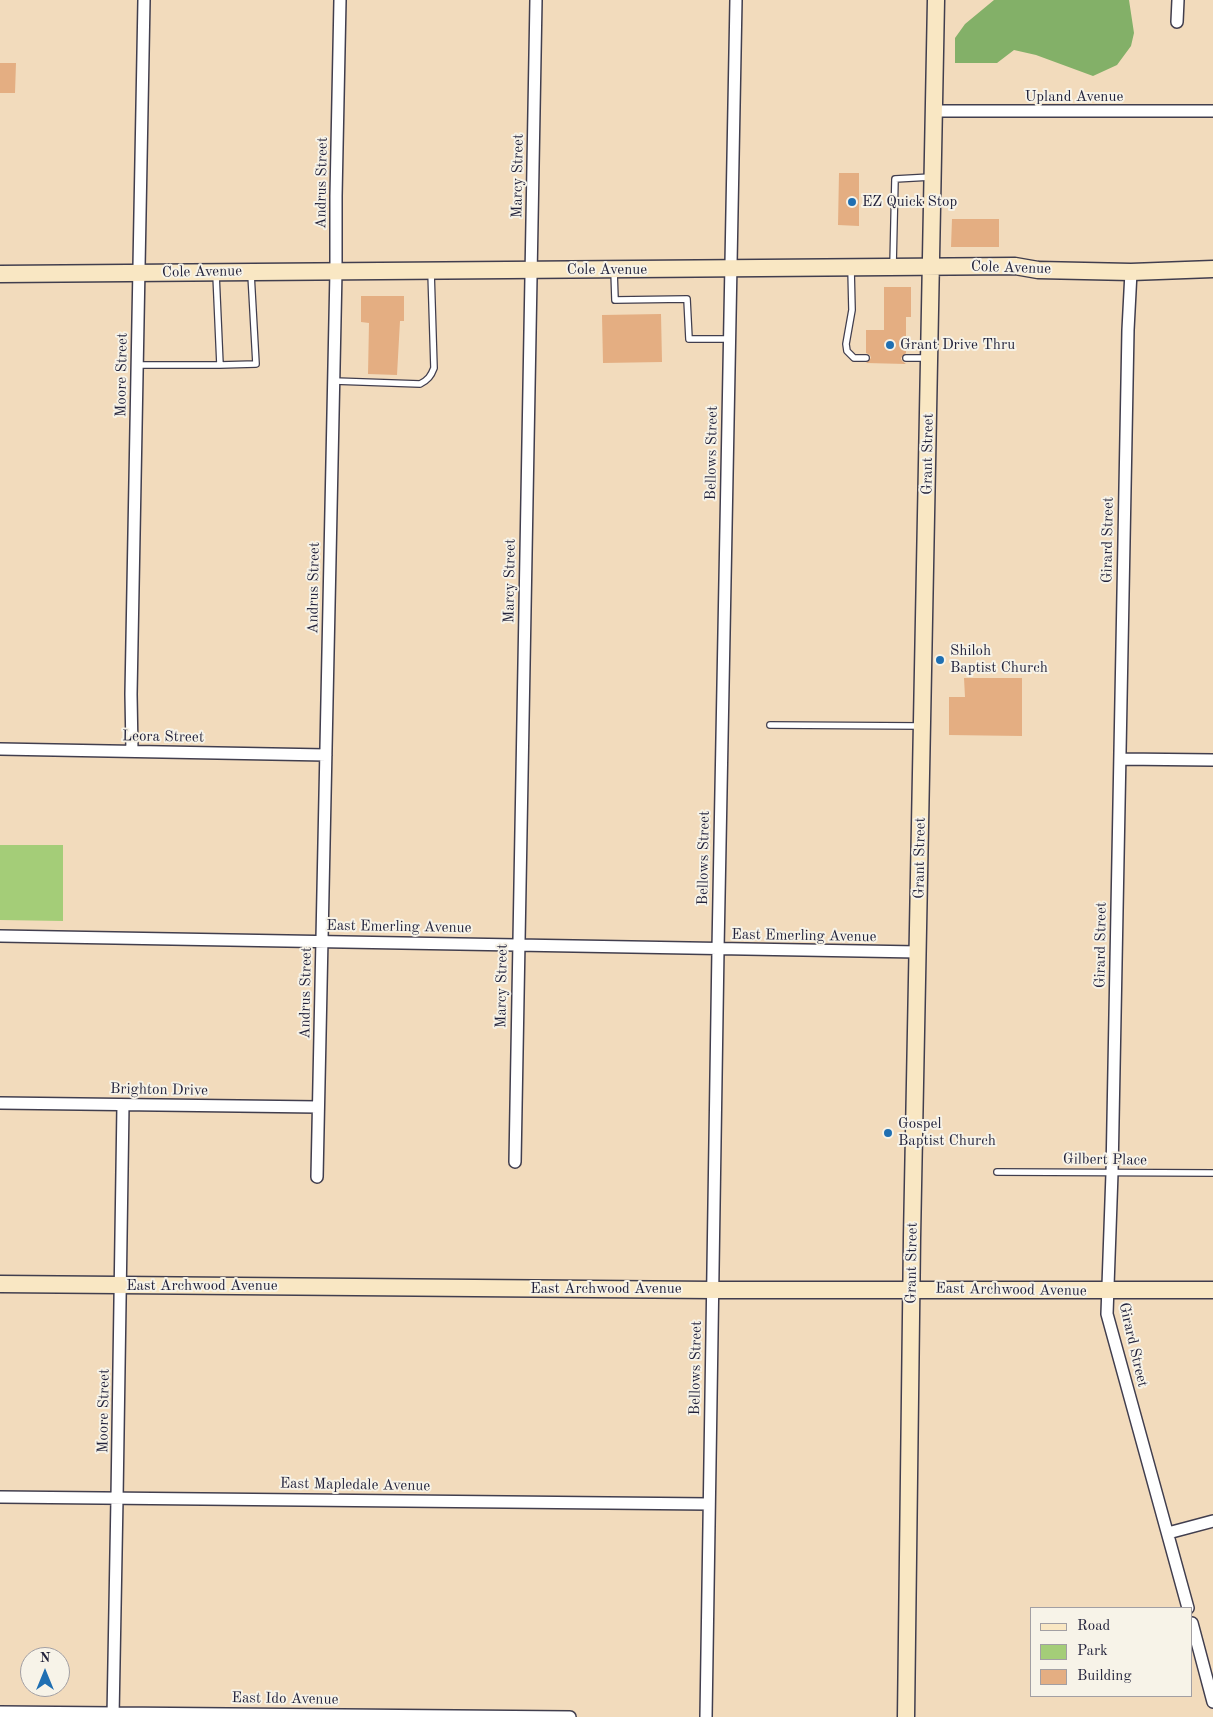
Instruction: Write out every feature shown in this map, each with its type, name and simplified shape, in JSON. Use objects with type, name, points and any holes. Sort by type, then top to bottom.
[{"type":"street","name":"Moore Street","points":[[132,751],[144,0]]},
{"type":"street","name":"Andrus Street","points":[[317,1177],[340,0]]},
{"type":"street","name":"Marcy Street","points":[[514,1162],[536,0]]},
{"type":"street","name":"Bellows Street","points":[[706,1717],[736,0]]},
{"type":"street","name":"Grant Street","points":[[906,1717],[936,0]]},
{"type":"street","points":[[1177,22],[1178,0]]},
{"type":"street","name":"Upland Avenue","points":[[934,111],[1213,111]]},
{"type":"street","name":"Cole Avenue","points":[[0,274],[1015,266],[1038,270],[1131,272],[1213,269]]},
{"type":"street","name":"Girard Street","points":[[1131,272],[1128,330],[1112,1173],[1107,1314],[1188,1607]]},
{"type":"street","name":"Leora Street","points":[[0,749],[326,755]]},
{"type":"street","points":[[1120,759],[1213,760]]},
{"type":"street","name":"East Emerling Avenue","points":[[0,936],[918,952]]},
{"type":"street","name":"Brighton Drive","points":[[0,1103],[318,1107]]},
{"type":"street","name":"Moore Street","points":[[113,1715],[123,1104]]},
{"type":"street","name":"East Archwood Avenue","points":[[0,1284],[712,1290],[1213,1290]]},
{"type":"street","name":"East Mapledale Avenue","points":[[0,1497],[709,1504]]},
{"type":"street","points":[[1168,1533],[1213,1521]]},
{"type":"street","points":[[1193,1627],[1213,1702]]},
{"type":"street","name":"East Ido Avenue","points":[[0,1712],[113,1715],[570,1717]]},
{"type":"lane","points":[[893,268],[895,179],[933,177]]},
{"type":"lane","points":[[851,268],[852,310],[846,344],[847,351],[854,358],[866,358]]},
{"type":"lane","points":[[614,270],[615,300],[688,299],[689,339],[729,339]]},
{"type":"lane","points":[[137,365],[256,364],[251,271]]},
{"type":"lane","points":[[334,381],[420,384],[426,382],[434,368],[431,271]]},
{"type":"lane","points":[[216,272],[220,365]]},
{"type":"lane","points":[[906,358],[930,358]]},
{"type":"lane","points":[[770,725],[922,726]]},
{"type":"lane","name":"Gilbert Place","points":[[997,1172],[1213,1173]]},
{"type":"green space","points":[[994,0],[1129,0],[1134,33],[1131,46],[1117,65],[1093,76],[1036,55],[1014,50],[997,63],[955,63],[955,38],[965,24]]},
{"type":"green space","points":[[0,845],[63,845],[63,921],[0,920]]},
{"type":"building","points":[[0,63],[16,63],[15,93],[0,93]]},
{"type":"building","points":[[839,173],[859,173],[859,226],[838,225]]},
{"type":"building","points":[[952,219],[999,219],[999,247],[951,247]]},
{"type":"building","points":[[884,287],[911,287],[911,317],[906,317],[906,353],[901,358],[906,364],[866,363],[871,358],[866,353],[866,330],[884,330]]},
{"type":"building","points":[[361,296],[404,296],[404,321],[400,321],[397,375],[368,374],[369,323],[361,322]]},
{"type":"building","points":[[661,314],[662,362],[603,363],[602,315]]},
{"type":"building","name":"Shiloh Baptist Church","points":[[964,678],[1022,678],[1022,736],[949,735],[949,697],[965,697]]},
{"type":"place","name":"EZ Quick Stop","points":[[852,202]]},
{"type":"place","name":"Grant Drive Thru","points":[[890,345]]},
{"type":"place","name":"Shiloh Baptist Church","points":[[940,660]]},
{"type":"place","name":"Gospel Baptist Church","points":[[888,1133]]}]
